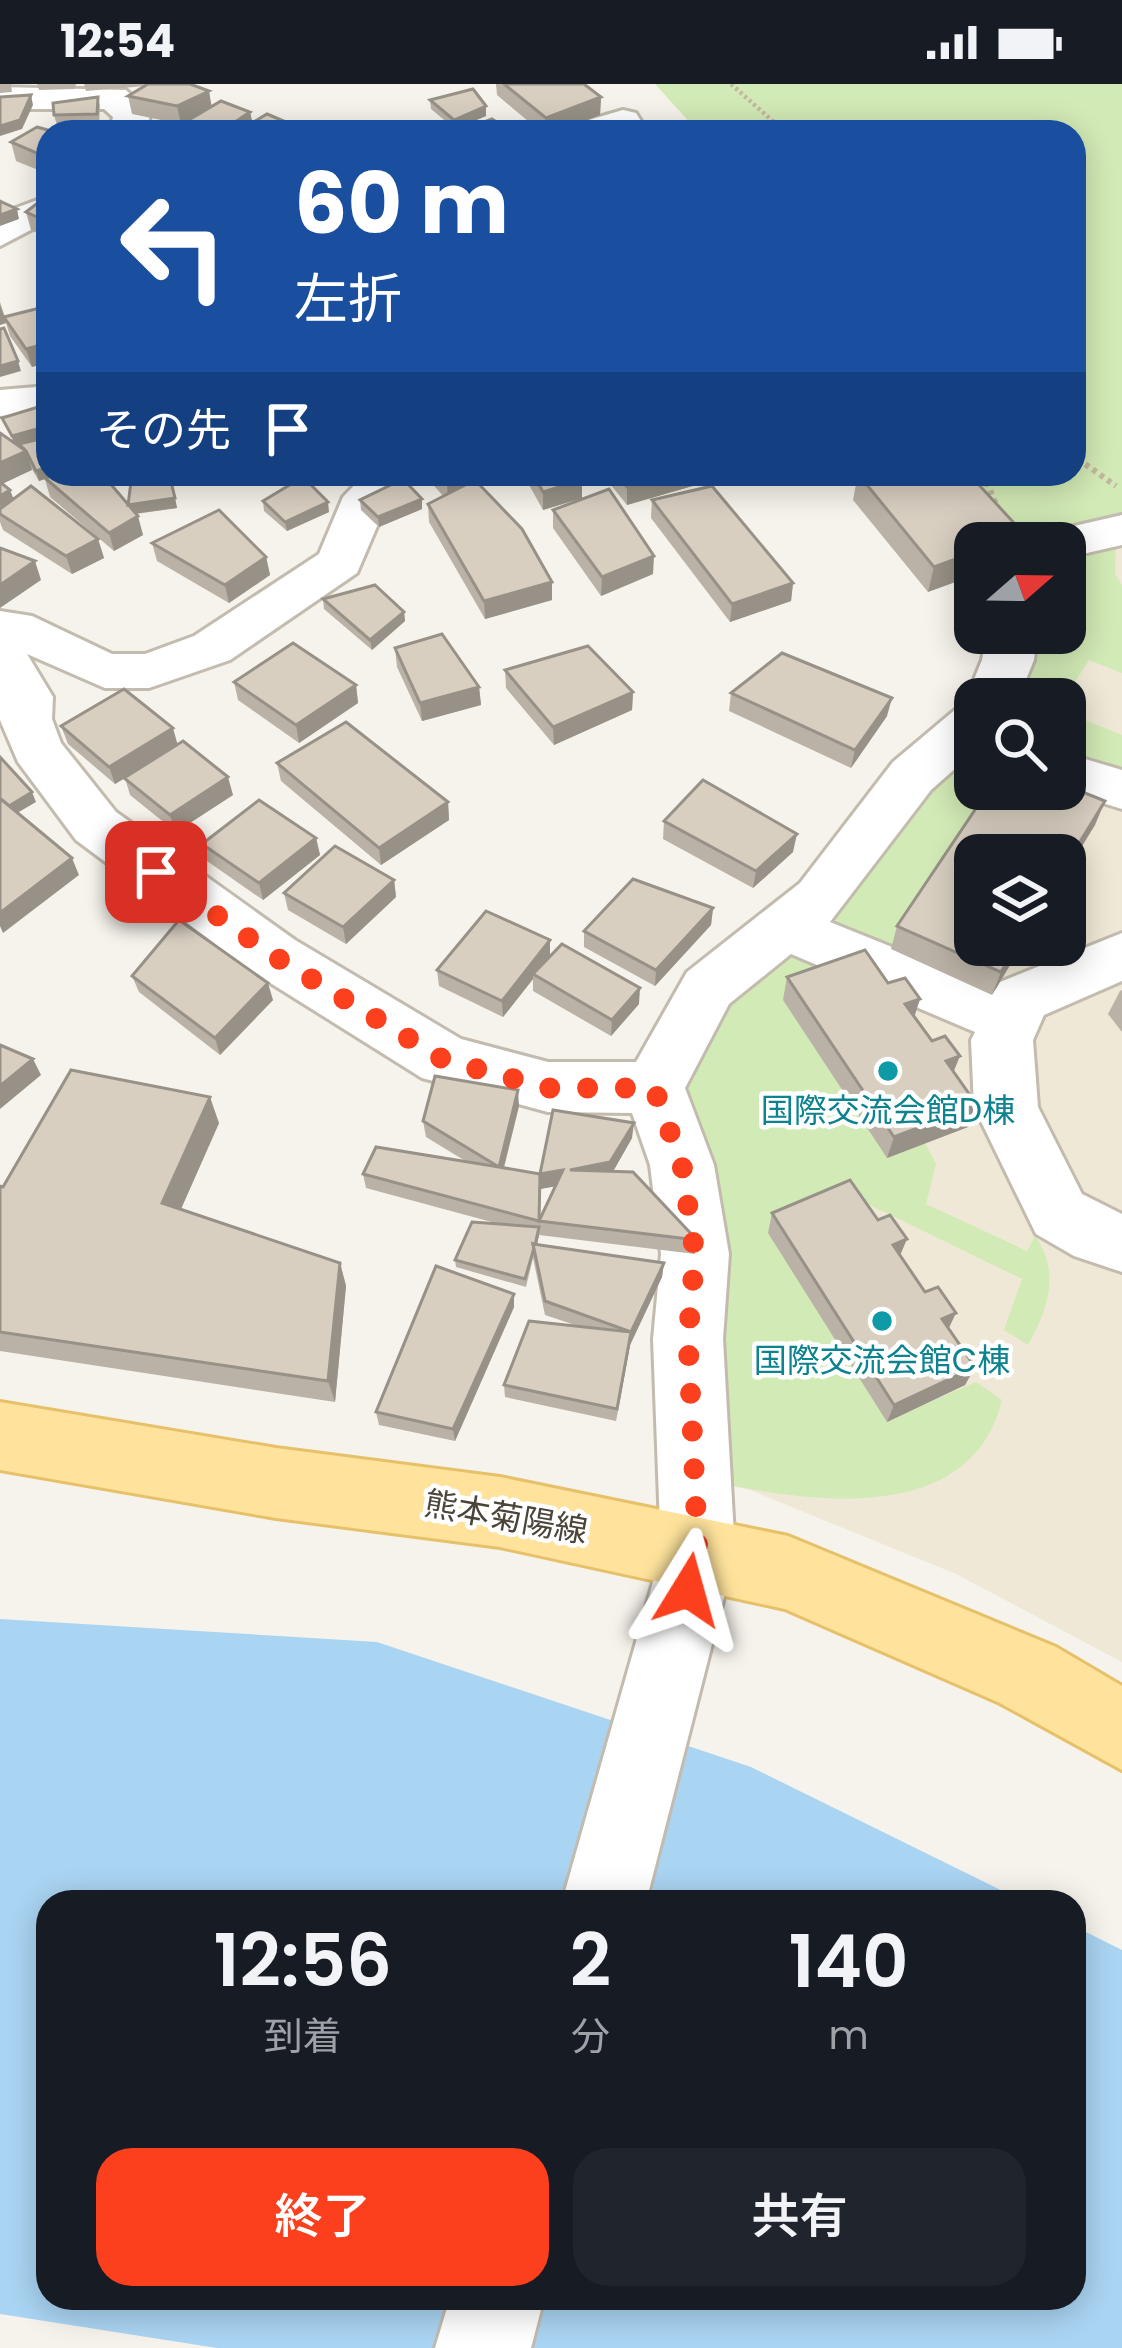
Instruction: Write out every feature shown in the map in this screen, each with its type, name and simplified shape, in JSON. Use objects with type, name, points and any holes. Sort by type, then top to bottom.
[{"type":"main road","name":"熊本菊陽線","points":[[0,1436],[276,1483],[500,1512],[698,1553],[810,1582],[1028,1675],[1122,1730]]},
{"type":"street","points":[[0,98],[113,98],[132,114],[131,120]]},
{"type":"street","points":[[0,234],[36,212]]},
{"type":"street","points":[[0,403],[36,400]]},
{"type":"street","points":[[0,628],[14,628],[105,671],[148,671],[212,648],[340,562],[366,497],[379,486]]},
{"type":"street","points":[[1086,539],[1122,530]]},
{"type":"street","points":[[0,652],[26,697],[26,718],[37,749],[96,826],[274,956],[444,1060],[548,1088],[654,1088]]},
{"type":"street","points":[[607,1890],[698,1553],[688,1339],[695,1254],[682,1165],[654,1088],[708,988],[820,898],[912,776],[954,743]]},
{"type":"street","points":[[1086,779],[1122,790]]},
{"type":"street","points":[[784,927],[1010,1021]]},
{"type":"street","points":[[1122,956],[1021,999],[1002,1040],[1006,1107],[1059,1214],[1098,1236],[1122,1243]]},
{"type":"street","points":[[483,2348],[494,2310]]},
{"type":"path","points":[[730,84],[771,120]]},
{"type":"path","points":[[1086,464],[1122,490]]},
{"type":"path","points":[[988,486],[1003,522]]},
{"type":"shaded area","points":[[1122,542],[1122,1662],[956,1574],[750,1490],[693,1477],[859,872],[954,768],[954,810],[1086,810],[1086,678],[1026,678],[1030,655],[1086,654],[1086,553]]},
{"type":"green space","points":[[655,84],[1122,84],[1122,530],[1086,538],[1086,522],[954,522],[954,530],[885,486],[1086,486],[1086,120],[687,120]]},
{"type":"green space","points":[[1116,544],[1115,574],[1122,585],[1122,673],[1089,660],[1077,678],[1026,678],[1031,654],[1086,654],[1086,553]]},
{"type":"green space","points":[[1086,720],[1122,735],[1122,781],[1086,769]]},
{"type":"green space","points":[[954,774],[954,810],[983,810],[967,834],[954,834],[954,854],[891,949],[988,1004],[821,917],[933,781]]},
{"type":"green space","points":[[787,939],[859,973],[887,1157],[925,1143],[936,1164],[926,1204],[1027,1251],[1035,1236],[1048,1264],[1046,1304],[1028,1345],[1004,1330],[1022,1279],[866,1203],[886,1421],[976,1382],[1002,1400],[983,1443],[954,1472],[916,1489],[873,1497],[826,1498],[693,1477],[681,1085],[700,1033]]},
{"type":"water","points":[[0,1619],[377,1642],[751,1767],[1001,1890],[36,1890],[36,2310],[1086,2310],[1086,1932],[1122,1950],[1122,2348],[217,2348],[0,2314]]},
{"type":"building","points":[[148,84],[190,84],[209,91],[177,106],[128,96]]},
{"type":"building","points":[[504,84],[584,84],[601,97],[546,118]]},
{"type":"building","points":[[473,89],[486,106],[454,120],[430,100]]},
{"type":"building","points":[[31,95],[20,120],[0,126],[0,97]]},
{"type":"building","points":[[98,97],[97,114],[54,115],[53,103]]},
{"type":"building","points":[[221,101],[250,112],[238,120],[189,120]]},
{"type":"building","points":[[36,128],[36,153],[11,142]]},
{"type":"building","points":[[0,201],[17,209],[0,215]]},
{"type":"building","points":[[36,309],[36,346],[26,349],[4,317]]},
{"type":"building","points":[[4,328],[18,361],[0,366],[0,329]]},
{"type":"building","points":[[36,408],[36,429],[12,436],[2,418]]},
{"type":"building","points":[[0,433],[26,451],[0,463]]},
{"type":"building","points":[[36,440],[36,471],[26,451],[19,444]]},
{"type":"building","points":[[31,486],[98,539],[66,556],[0,514],[0,509]]},
{"type":"building","points":[[54,486],[112,486],[138,516],[109,533]]},
{"type":"building","points":[[130,486],[172,486],[175,498],[128,505]]},
{"type":"building","points":[[288,486],[312,486],[328,502],[285,522],[263,501]]},
{"type":"building","points":[[389,486],[410,486],[422,499],[378,517],[360,500]]},
{"type":"building","points":[[463,486],[481,486],[522,529],[552,582],[484,601],[428,504]]},
{"type":"building","points":[[712,486],[793,583],[732,604],[652,500]]},
{"type":"building","points":[[868,486],[980,486],[1013,522],[954,522],[954,560],[934,567]]},
{"type":"building","points":[[609,489],[654,556],[602,577],[553,510]]},
{"type":"building","points":[[219,510],[266,557],[225,585],[152,543]]},
{"type":"building","points":[[0,548],[35,561],[0,585]]},
{"type":"building","points":[[375,585],[404,612],[370,640],[323,599]]},
{"type":"building","points":[[442,634],[479,687],[420,703],[395,648]]},
{"type":"building","points":[[293,643],[356,685],[296,725],[234,682]]},
{"type":"building","points":[[588,646],[633,692],[553,727],[505,670]]},
{"type":"building","points":[[782,653],[892,698],[855,750],[731,693]]},
{"type":"building","points":[[124,689],[173,728],[109,767],[61,726]]},
{"type":"building","points":[[346,722],[448,802],[379,848],[277,763]]},
{"type":"building","points":[[183,741],[228,777],[170,815],[124,778]]},
{"type":"building","points":[[0,757],[32,792],[9,806],[0,802]]},
{"type":"building","points":[[703,780],[797,834],[756,871],[664,821]]},
{"type":"building","points":[[1086,793],[1105,801],[1085,834],[959,834],[975,810],[1086,810]]},
{"type":"building","points":[[259,800],[316,838],[259,883],[202,844]]},
{"type":"building","points":[[0,802],[72,858],[0,913]]},
{"type":"building","points":[[954,841],[954,951],[897,926]]},
{"type":"building","points":[[335,846],[394,880],[343,927],[284,893]]},
{"type":"building","points":[[633,879],[713,908],[656,970],[584,931]]},
{"type":"building","points":[[486,911],[550,940],[502,1001],[437,970]]},
{"type":"building","points":[[179,920],[268,983],[215,1038],[132,976]]},
{"type":"building","points":[[562,944],[640,988],[612,1020],[533,974]]},
{"type":"building","name":"国際交流会館D棟","points":[[865,950],[888,983],[905,978],[920,999],[905,1004],[932,1041],[945,1036],[960,1056],[946,1061],[977,1105],[894,1137],[787,977]]},
{"type":"building","points":[[0,1045],[33,1059],[0,1086]]},
{"type":"building","points":[[71,1070],[210,1097],[162,1203],[340,1263],[328,1381],[0,1332],[0,1186]]},
{"type":"building","points":[[435,1076],[518,1090],[499,1167],[423,1121]]},
{"type":"building","points":[[553,1110],[634,1123],[610,1162],[570,1170],[633,1172],[697,1240],[539,1221],[563,1170],[540,1174]]},
{"type":"building","points":[[376,1147],[540,1174],[539,1221],[363,1174]]},
{"type":"building","name":"国際交流会館C棟","points":[[850,1180],[878,1220],[890,1215],[907,1239],[893,1245],[925,1292],[938,1287],[956,1313],[942,1319],[975,1367],[894,1405],[772,1213]]},
{"type":"building","points":[[472,1222],[539,1227],[525,1279],[455,1260]]},
{"type":"building","points":[[533,1244],[664,1263],[631,1332],[545,1301]]},
{"type":"building","points":[[436,1266],[514,1294],[453,1429],[376,1412]]},
{"type":"building","points":[[529,1321],[631,1332],[617,1409],[504,1385]]},
{"type":"place","name":"国際交流会館D棟","points":[[888,1071]]},
{"type":"place","name":"国際交流会館C棟","points":[[882,1321]]},
{"type":"route","points":[[156,872],[274,956],[444,1060],[548,1088],[654,1088],[682,1165],[695,1254],[688,1339],[698,1553],[688,1590]]}]
